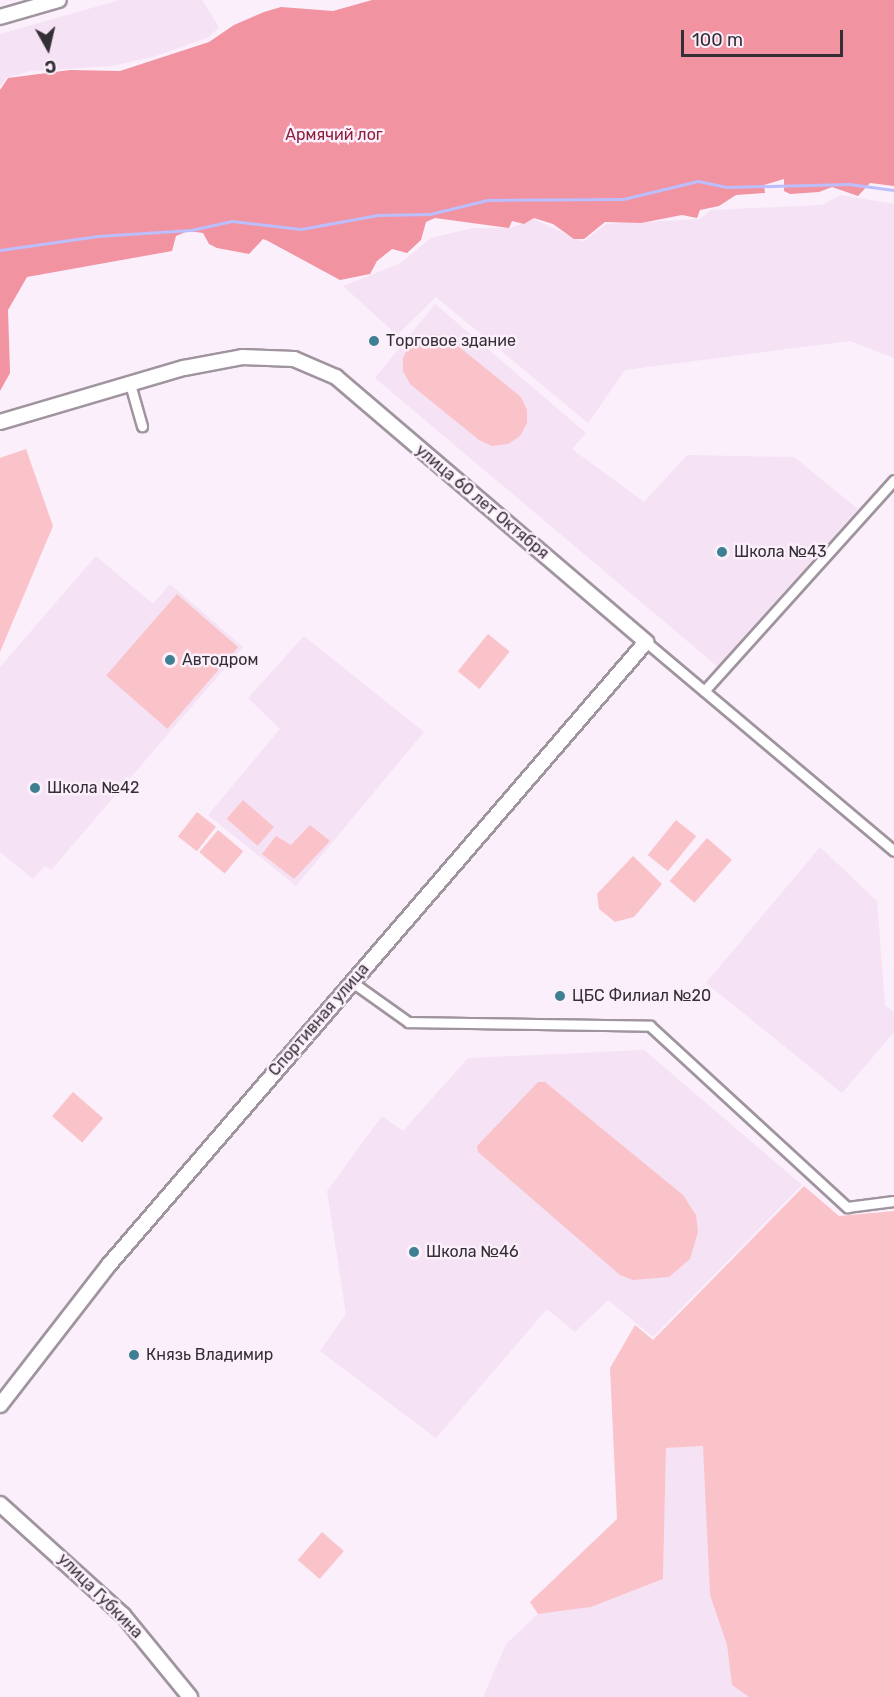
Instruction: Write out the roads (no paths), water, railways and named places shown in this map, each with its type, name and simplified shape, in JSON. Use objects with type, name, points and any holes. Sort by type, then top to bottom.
[{"type":"street","points":[[0,17],[58,0]]},
{"type":"street","name":"улица 60 лет Октября","points":[[0,422],[130,384],[242,357],[294,359],[336,377],[894,851]]},
{"type":"street","points":[[130,384],[142,426]]},
{"type":"street","points":[[704,691],[894,480]]},
{"type":"street","name":"Спортивная улица","points":[[0,1405],[108,1266],[646,642]]},
{"type":"street","points":[[352,982],[408,1022],[650,1026],[847,1207],[894,1201]]},
{"type":"street","name":"улица Губкина","points":[[0,1504],[123,1615],[190,1697]]},
{"type":"waterway","points":[[0,250],[98,236],[191,230],[232,221],[301,229],[378,215],[430,214],[487,200],[623,199],[698,181],[726,187],[849,184],[894,190]]},
{"type":"place","name":"Торговое здание","points":[[374,341]]},
{"type":"place","name":"Школа №43","points":[[722,552]]},
{"type":"place","name":"Автодром","points":[[170,660]]},
{"type":"place","name":"Школа №42","points":[[35,788]]},
{"type":"place","name":"ЦБС Филиал №20","points":[[560,996]]},
{"type":"place","name":"Школа №46","points":[[414,1252]]},
{"type":"place","name":"Князь Владимир","points":[[134,1355]]},
{"type":"park label","name":"Армячий лог","points":[[334,135]]}]
